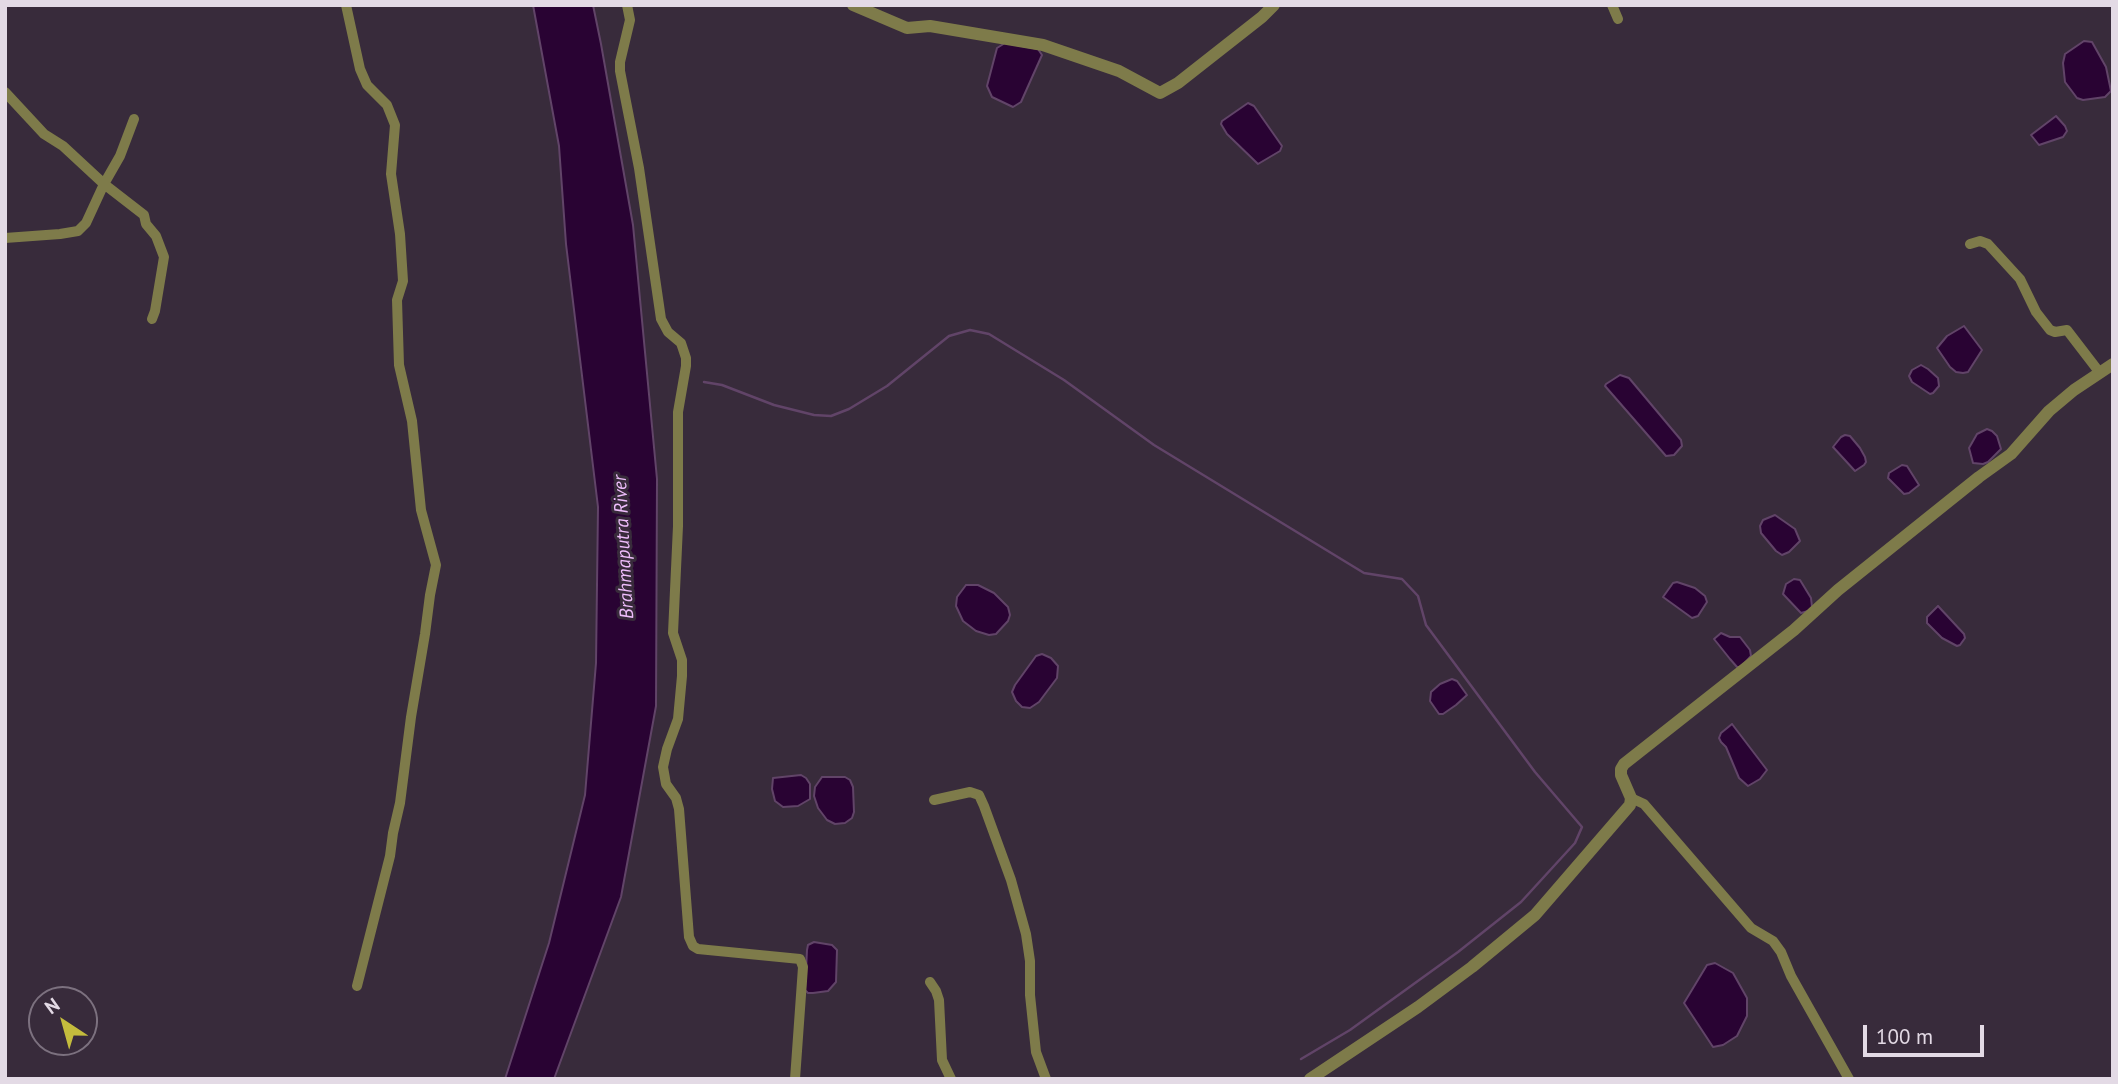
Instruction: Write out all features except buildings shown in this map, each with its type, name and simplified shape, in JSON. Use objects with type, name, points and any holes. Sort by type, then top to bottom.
[{"type":"street","points":[[346,5],[360,69],[367,85],[387,105],[395,125],[391,174],[400,234],[403,281],[397,300],[399,365],[412,421],[421,510],[436,565],[429,595],[400,803],[390,856],[357,986]]},
{"type":"street","points":[[627,5],[630,20],[620,71],[639,168],[661,319],[668,332],[681,342],[686,358],[678,412],[678,526],[673,633],[682,660],[682,676],[678,719],[663,767],[666,784],[676,797],[679,809],[689,937],[693,946],[698,949],[768,957],[796,957],[802,961],[795,1079]]},
{"type":"street","points":[[857,6],[907,28],[930,26],[1043,45],[1119,71],[1160,93],[1178,83],[1274,5]]},
{"type":"street","points":[[1612,5],[1618,19]]},
{"type":"street","points":[[5,92],[44,134],[63,146],[104,184],[144,215],[164,257],[152,319]]},
{"type":"street","points":[[5,238],[78,231],[93,211],[120,156],[134,119]]},
{"type":"street","points":[[1970,244],[1980,241],[1988,244],[2020,279],[2036,312],[2050,330],[2067,330],[2100,373]]},
{"type":"street","points":[[1310,1079],[1418,1007],[1535,915],[1630,805],[1631,798],[1621,775],[1624,764],[1794,630],[1859,573],[2011,454],[2049,411],[2074,390],[2113,364]]},
{"type":"street","points":[[934,800],[975,793],[979,795],[987,813],[1011,880],[1026,934],[1037,1052],[1046,1079]]},
{"type":"street","points":[[1631,798],[1644,804],[1751,928],[1773,940],[1849,1079]]},
{"type":"street","points":[[930,982],[939,1000],[942,1060],[951,1079]]},
{"type":"water","name":"Brahmaputra River","points":[[533,5],[593,5],[633,225],[657,479],[656,706],[621,897],[554,1079],[505,1079],[549,943],[585,795],[596,663],[598,507],[566,244],[559,146]]},
{"type":"water","points":[[2084,41],[2092,42],[2106,67],[2111,91],[2105,97],[2083,100],[2077,98],[2065,82],[2065,54]]},
{"type":"water","points":[[1005,43],[1038,49],[1042,55],[1021,102],[1013,107],[992,97],[987,86],[997,48]]},
{"type":"water","points":[[1248,103],[1254,106],[1282,146],[1280,151],[1258,164],[1227,134],[1221,124]]},
{"type":"water","points":[[2056,116],[2067,131],[2063,137],[2039,145],[2031,135]]},
{"type":"water","points":[[1964,326],[1982,350],[1968,372],[1963,373],[1950,367],[1937,348],[1947,336]]},
{"type":"water","points":[[1921,365],[1938,378],[1939,386],[1933,393],[1930,394],[1912,382],[1909,376],[1912,370]]},
{"type":"water","points":[[1620,375],[1629,378],[1681,440],[1682,446],[1674,455],[1666,456],[1605,386]]},
{"type":"water","points":[[1987,429],[1997,436],[2001,449],[1988,462],[1973,463],[1969,448],[1977,434]]},
{"type":"water","points":[[1845,435],[1850,436],[1865,457],[1864,465],[1855,471],[1833,447]]},
{"type":"water","points":[[1902,465],[1907,466],[1919,485],[1904,494],[1888,478],[1889,473]]},
{"type":"water","points":[[1775,515],[1795,529],[1800,541],[1782,555],[1761,533],[1763,520]]},
{"type":"water","points":[[1794,579],[1800,580],[1811,598],[1812,607],[1808,611],[1801,613],[1783,594],[1786,584]]},
{"type":"water","points":[[1673,583],[1695,588],[1705,596],[1707,602],[1698,616],[1692,618],[1663,597]]},
{"type":"water","points":[[966,585],[978,585],[994,593],[1008,607],[1008,621],[996,634],[976,631],[963,621],[956,606],[957,597]]},
{"type":"water","points":[[1938,606],[1964,634],[1965,638],[1960,645],[1942,638],[1927,623],[1927,617]]},
{"type":"water","points":[[1721,633],[1740,637],[1750,650],[1751,656],[1741,667],[1737,667],[1714,639]]},
{"type":"water","points":[[1042,654],[1051,658],[1058,666],[1057,678],[1039,702],[1030,708],[1022,707],[1012,692],[1036,656]]},
{"type":"water","points":[[1452,679],[1457,681],[1467,695],[1443,714],[1439,714],[1430,701],[1431,692]]},
{"type":"water","points":[[1732,724],[1767,770],[1760,779],[1748,786],[1739,778],[1726,747],[1719,738]]},
{"type":"water","points":[[801,775],[810,784],[810,799],[798,806],[783,807],[775,801],[773,778]]},
{"type":"water","points":[[822,777],[845,777],[850,780],[853,787],[854,812],[852,818],[845,823],[835,824],[827,820],[818,808],[814,796],[815,787]]},
{"type":"water","points":[[814,942],[832,945],[837,950],[836,982],[828,991],[808,993],[805,990],[807,950],[808,945]]},
{"type":"water","points":[[1715,963],[1733,973],[1747,998],[1747,1016],[1737,1036],[1723,1045],[1713,1047],[1684,1003],[1707,965]]},
{"type":"waterway","points":[[704,382],[722,385],[774,405],[814,415],[831,416],[849,409],[887,386],[949,336],[970,330],[989,334],[1064,380],[1154,445],[1364,573],[1402,579],[1418,596],[1426,625],[1535,772],[1582,827],[1575,843],[1521,902],[1458,952],[1350,1030],[1301,1059]]}]
